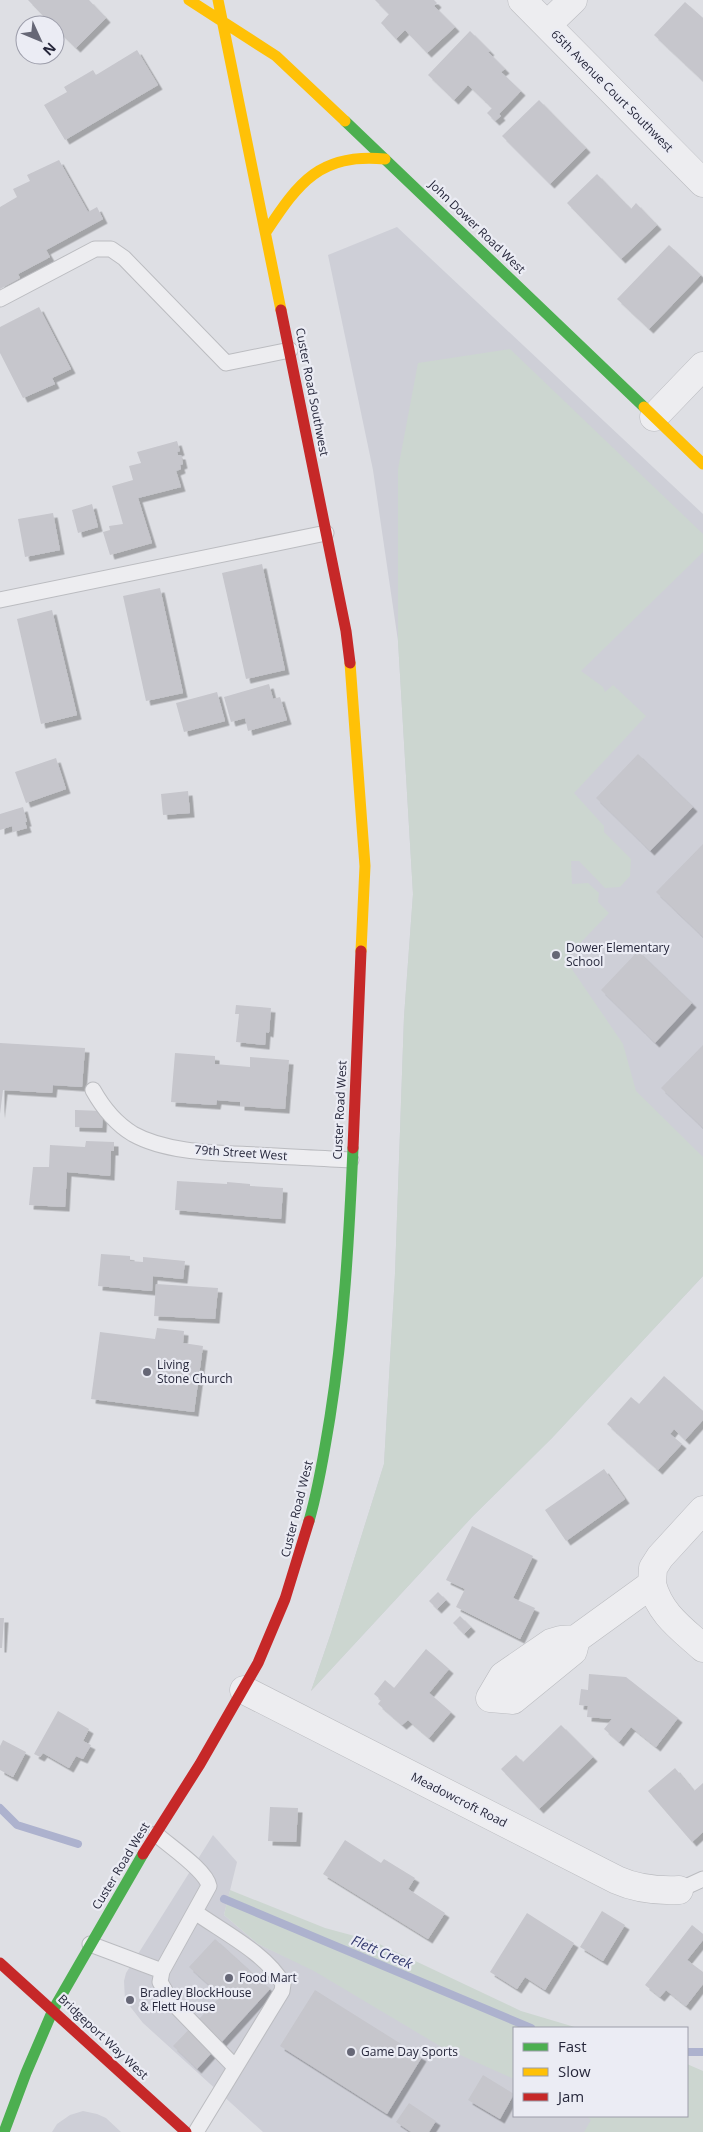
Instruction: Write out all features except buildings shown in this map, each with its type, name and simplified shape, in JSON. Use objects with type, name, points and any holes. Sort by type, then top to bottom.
[{"type":"main road","name":"John Dower Road West","points":[[189,0],[276,56],[703,464]]},
{"type":"main road","name":"Custer Road Southwest","points":[[218,0],[346,631],[353,689],[360,792]]},
{"type":"main road","points":[[266,232],[285,203],[307,179],[325,165],[352,157],[385,159]]},
{"type":"main road","name":"Custer Road West","points":[[4,2132],[26,2073],[53,2010],[90,1944],[244,1690],[258,1662],[285,1599],[319,1487],[340,1354],[349,1241],[365,866],[360,792]]},
{"type":"main road","name":"Bridgeport Way West","points":[[0,1963],[186,2132]]},
{"type":"street","name":"65th Avenue Court Southwest","points":[[522,0],[703,183]]},
{"type":"street","points":[[546,25],[573,0]]},
{"type":"street","points":[[654,417],[703,366]]},
{"type":"street","points":[[703,1510],[660,1557],[653,1568],[652,1584],[660,1607],[671,1620],[703,1648]]},
{"type":"street","points":[[576,1639],[652,1584]]},
{"type":"street","name":"Meadowcroft Road","points":[[244,1690],[636,1888],[663,1891],[691,1884]]},
{"type":"lane","points":[[0,298],[95,249],[111,249],[124,258],[226,363],[290,350]]},
{"type":"lane","points":[[0,600],[326,533]]},
{"type":"lane","name":"79th Street West","points":[[93,1090],[100,1103],[116,1123],[135,1135],[161,1144],[204,1152],[352,1160]]},
{"type":"lane","points":[[156,1834],[200,1871],[210,1886],[162,1971],[160,1982],[170,2001],[235,2067]]},
{"type":"lane","points":[[195,1912],[266,1962],[278,1973],[283,1984],[282,1991],[196,2132]]},
{"type":"lane","points":[[90,1944],[162,1971]]},
{"type":"shaded area","name":"Dower Elementary School","points":[[397,227],[703,514],[703,1276],[552,1438],[473,1516],[311,1691],[384,1464],[395,1274],[404,1017],[413,894],[398,641],[373,470],[328,255]]},
{"type":"shaded area","name":"Dower Elementary School","points":[[510,349],[703,534],[703,552],[581,671],[603,687],[605,692],[613,685],[646,716],[574,793],[604,826],[604,832],[631,859],[630,876],[620,887],[605,888],[579,861],[571,861],[572,884],[588,883],[599,893],[598,902],[609,913],[565,959],[623,1044],[636,1091],[703,1157],[703,1276],[552,1438],[473,1516],[311,1691],[384,1464],[395,1274],[404,1017],[413,894],[398,641],[398,469],[418,363]]},
{"type":"shaded area","points":[[213,1835],[237,1862],[224,1915],[258,1944],[513,2061],[513,2117],[613,2117],[636,2132],[263,2132],[143,2023],[125,2000],[124,1981],[126,1973]]},
{"type":"shaded area","points":[[230,1890],[325,1928],[373,1941],[521,2011],[575,2027],[513,2027],[513,2079],[440,2046],[314,1971],[258,1944],[224,1915]]},
{"type":"shaded area","points":[[688,2064],[703,2071],[703,2132],[584,2132],[591,2120],[587,2117],[688,2117]]},
{"type":"shaded area","points":[[83,2111],[106,2118],[121,2132],[52,2132],[57,2124],[70,2115]]},
{"type":"waterway","name":"Flett Creek","points":[[0,1808],[17,1825],[78,1844]]},
{"type":"waterway","name":"Flett Creek","points":[[224,1899],[529,2027]]},
{"type":"waterway","name":"Flett Creek","points":[[688,2052],[703,2052]]},
{"type":"traffic: fast","points":[[345,121],[644,407]]},
{"type":"traffic: fast","points":[[309,1521],[323,1457],[339,1350],[348,1250],[353,1148]]},
{"type":"traffic: fast","points":[[4,2132],[26,2073],[53,2010],[143,1854]]},
{"type":"traffic: slow","points":[[189,0],[276,56],[345,121]]},
{"type":"traffic: slow","points":[[218,0],[281,310]]},
{"type":"traffic: slow","points":[[266,232],[301,185],[327,166],[363,158],[385,159]]},
{"type":"traffic: slow","points":[[644,407],[703,464]]},
{"type":"traffic: slow","points":[[350,663],[365,866],[361,951]]},
{"type":"traffic: jam","points":[[281,310],[346,631],[350,663]]},
{"type":"traffic: jam","points":[[353,1148],[361,951]]},
{"type":"traffic: jam","points":[[143,1854],[200,1764],[258,1663],[285,1599],[309,1521]]},
{"type":"traffic: jam","points":[[0,1963],[186,2132]]},
{"type":"place","name":"Dower Elementary School","points":[[556,955]]},
{"type":"place","name":"Living Stone Church","points":[[147,1372]]},
{"type":"place","name":"Food Mart","points":[[229,1978]]},
{"type":"place","name":"Bradley BlockHouse & Flett House","points":[[130,2000]]},
{"type":"place","name":"Game Day Sports","points":[[351,2052]]}]
